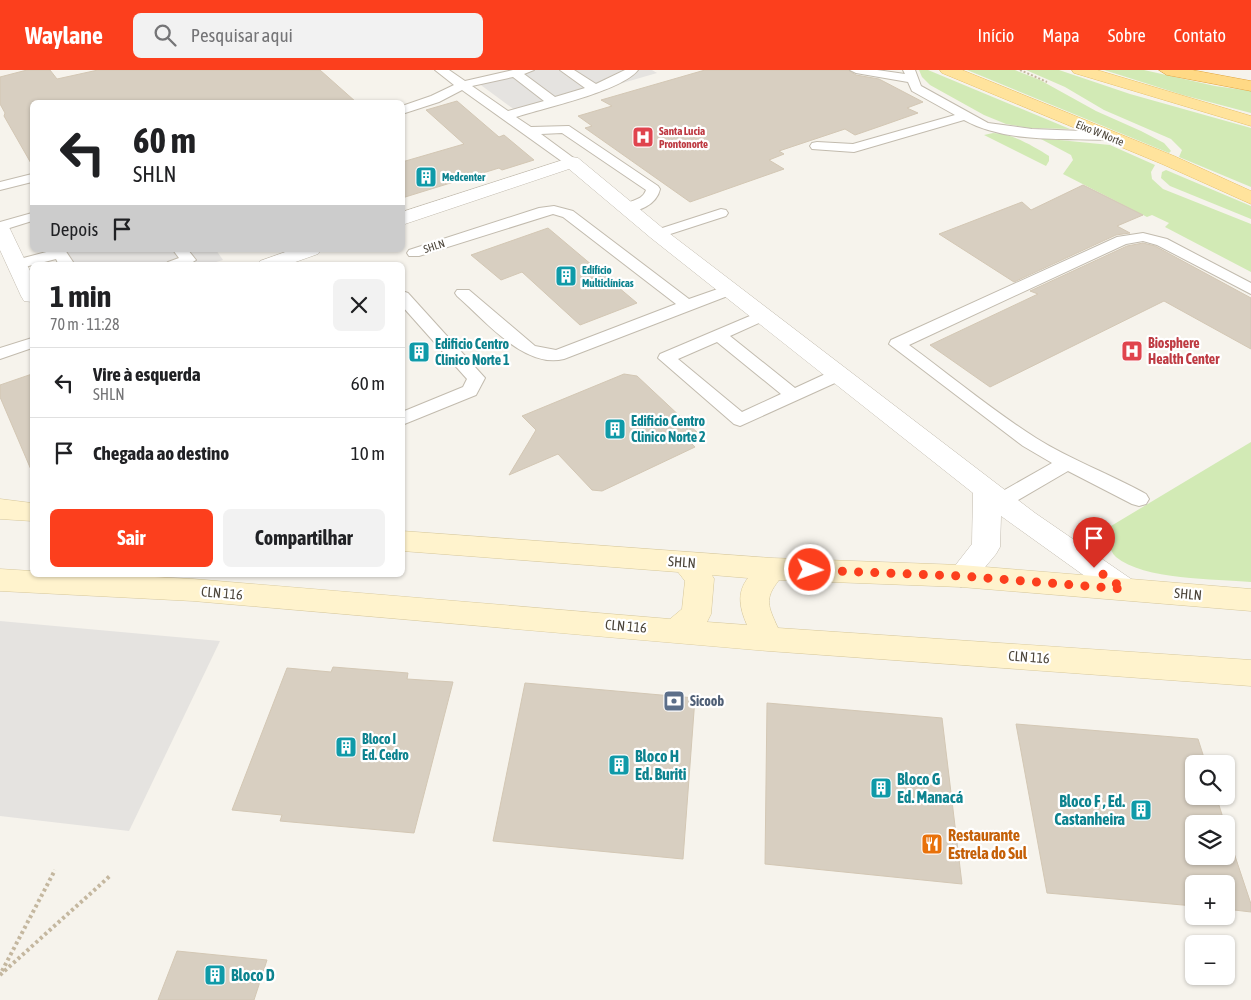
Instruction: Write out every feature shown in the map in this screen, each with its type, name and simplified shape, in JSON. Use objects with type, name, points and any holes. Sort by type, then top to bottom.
[{"type":"highway","points":[[1167,70],[1251,86]]},
{"type":"main road","name":"Eixo W Norte","points":[[948,70],[1251,198]]},
{"type":"main road","points":[[1080,70],[1251,121]]},
{"type":"main road","points":[[0,509],[30,512]]},
{"type":"main road","name":"SHLN","points":[[405,541],[772,569],[961,576],[1251,600]]},
{"type":"main road","points":[[677,630],[696,614],[699,596],[700,579],[686,563]]},
{"type":"main road","points":[[768,639],[755,610],[755,590],[772,569]]},
{"type":"main road","name":"CLN 116","points":[[0,580],[193,590],[768,639],[1251,673]]},
{"type":"street","points":[[405,218],[572,162],[658,234],[732,289],[993,494],[1124,589]]},
{"type":"street","points":[[1,231],[30,292]]},
{"type":"street","points":[[276,262],[305,252]]},
{"type":"street","points":[[961,576],[986,547],[988,520],[993,494]]},
{"type":"lane","points":[[440,70],[508,115],[572,162]]},
{"type":"lane","points":[[468,70],[484,80]]},
{"type":"lane","points":[[566,70],[595,89]]},
{"type":"lane","points":[[508,115],[595,89],[627,77],[632,70]]},
{"type":"lane","points":[[856,70],[910,75],[916,88],[986,126],[1032,132],[1107,136]]},
{"type":"lane","points":[[405,109],[435,99],[463,85],[522,71],[552,101]]},
{"type":"lane","points":[[817,146],[854,148],[968,115]]},
{"type":"lane","points":[[530,131],[565,129],[653,189],[653,195],[648,200],[629,208]]},
{"type":"lane","points":[[0,186],[30,178]]},
{"type":"lane","name":"SHLN","points":[[414,252],[544,211],[554,210],[568,214],[687,305]]},
{"type":"lane","points":[[658,234],[721,213]]},
{"type":"lane","points":[[1,231],[30,218]]},
{"type":"lane","points":[[1,231],[30,228]]},
{"type":"lane","points":[[1139,499],[1029,442],[897,344],[1122,240],[1143,237],[1162,242],[1251,289]]},
{"type":"lane","points":[[182,252],[188,260],[182,262]]},
{"type":"lane","points":[[17,264],[62,256]]},
{"type":"lane","points":[[463,293],[529,350],[540,354],[558,354],[732,289]]},
{"type":"lane","points":[[405,299],[476,378],[470,391],[405,418]]},
{"type":"lane","points":[[764,315],[666,358],[740,420],[840,374]]},
{"type":"lane","points":[[719,335],[793,395]]},
{"type":"lane","points":[[0,354],[30,344]]},
{"type":"lane","points":[[993,494],[1067,463]]},
{"type":"path","points":[[0,975],[54,870]]},
{"type":"path","points":[[0,975],[111,875]]},
{"type":"green space","points":[[919,70],[928,70],[1070,129],[1029,128],[1006,124],[984,115],[930,85],[922,77]]},
{"type":"green space","points":[[967,70],[1015,70],[1040,80],[1096,111],[1141,131],[1164,143],[1171,151],[1169,153]]},
{"type":"green space","points":[[1026,70],[1059,70],[1130,94],[1251,128],[1251,187],[1179,157],[1182,150],[1171,139],[1104,110],[1065,87]]},
{"type":"green space","points":[[1104,70],[1144,70],[1215,86],[1251,91],[1251,113],[1183,95]]},
{"type":"green space","points":[[993,133],[1007,135],[1029,144],[1049,156],[1049,161],[1046,166],[984,135]]},
{"type":"green space","points":[[1039,138],[1110,145],[1155,165],[1151,172],[1152,179],[1163,189],[1251,224],[1251,272],[1165,227],[1169,223],[1152,215],[1147,217],[1063,174],[1073,160],[1071,155]]},
{"type":"green space","points":[[1166,170],[1251,206],[1251,219],[1170,186],[1161,178],[1162,172]]},
{"type":"green space","points":[[1251,442],[1251,582],[1200,579],[1161,574],[1128,565],[1116,557],[1109,544],[1106,529]]},
{"type":"shaded area","points":[[511,70],[652,70],[657,73],[519,113],[474,80]]},
{"type":"shaded area","points":[[65,252],[217,252],[223,260],[216,262],[71,262]]},
{"type":"shaded area","points":[[0,621],[220,641],[129,831],[0,816]]},
{"type":"building","points":[[27,70],[50,70],[57,79],[98,70],[320,70],[354,100],[30,100],[30,162],[4,116],[5,113],[0,104],[0,77]]},
{"type":"building","points":[[705,70],[848,70],[856,75],[879,79],[923,102],[907,108],[918,113],[855,135],[845,129],[779,151],[784,154],[769,160],[784,169],[690,202],[585,128],[592,126],[578,116],[612,106],[601,100]]},
{"type":"building","points":[[457,101],[499,137],[504,135],[534,160],[502,170],[499,168],[405,197],[405,161],[464,144],[426,110]]},
{"type":"building","points":[[1083,185],[1143,215],[1117,226],[1130,233],[1116,235],[1014,282],[939,234],[1022,202],[1031,210]]},
{"type":"building","name":"Edifício Multiclínicas","points":[[548,228],[637,303],[580,325],[522,272],[501,280],[471,255]]},
{"type":"building","points":[[1143,243],[1155,246],[1251,298],[1251,349],[1164,301],[990,387],[930,345],[1038,294],[1030,291],[1127,246]]},
{"type":"building","name":"Edificio Centro Clinico Norte 2","points":[[624,374],[637,376],[700,435],[689,441],[695,447],[602,491],[592,490],[558,454],[509,475],[536,430],[522,416]]},
{"type":"building","points":[[30,375],[30,467],[0,397],[0,385]]},
{"type":"building","name":"Bloco I Ed. Cedro","points":[[333,667],[408,673],[407,679],[453,682],[414,833],[280,821],[282,815],[232,810],[287,668],[331,672]]},
{"type":"building","name":"Bloco H Ed. Buriti","points":[[525,683],[695,698],[683,859],[493,841]]},
{"type":"building","name":"Bloco G Ed. Manacá","points":[[767,703],[942,718],[962,884],[765,864]]},
{"type":"building","name":"Bloco F , Ed. Castanheira","points":[[1016,724],[1198,739],[1203,755],[1185,755],[1185,805],[1219,805],[1222,815],[1185,815],[1185,865],[1235,865],[1235,856],[1251,904],[1251,912],[1235,910],[1235,875],[1185,875],[1185,905],[1047,893]]},
{"type":"building","name":"Bloco D","points":[[177,951],[267,960],[254,1000],[158,1000]]},
{"type":"place","name":"Santa Lucia Prontonorte","points":[[643,137]]},
{"type":"place","name":"Medcenter","points":[[426,177]]},
{"type":"place","name":"Edifício Multiclínicas","points":[[566,276]]},
{"type":"place","name":"Biosphere Health Center","points":[[1132,351]]},
{"type":"place","name":"Edificio Centro Clinico Norte 1","points":[[419,352]]},
{"type":"place","name":"Edificio Centro Clinico Norte 2","points":[[615,429]]},
{"type":"place","name":"Sicoob","points":[[674,701]]},
{"type":"place","name":"Bloco I Ed. Cedro","points":[[346,747]]},
{"type":"place","name":"Bloco H Ed. Buriti","points":[[619,765]]},
{"type":"place","name":"Bloco G Ed. Manacá","points":[[881,788]]},
{"type":"place","name":"Bloco F , Ed. Castanheira","points":[[1141,810]]},
{"type":"place","name":"Restaurante Estrela do Sul","points":[[932,844]]},
{"type":"place","name":"Bloco D","points":[[215,975]]},
{"type":"route","points":[[810,570],[961,576],[1124,589],[1094,568]]}]
